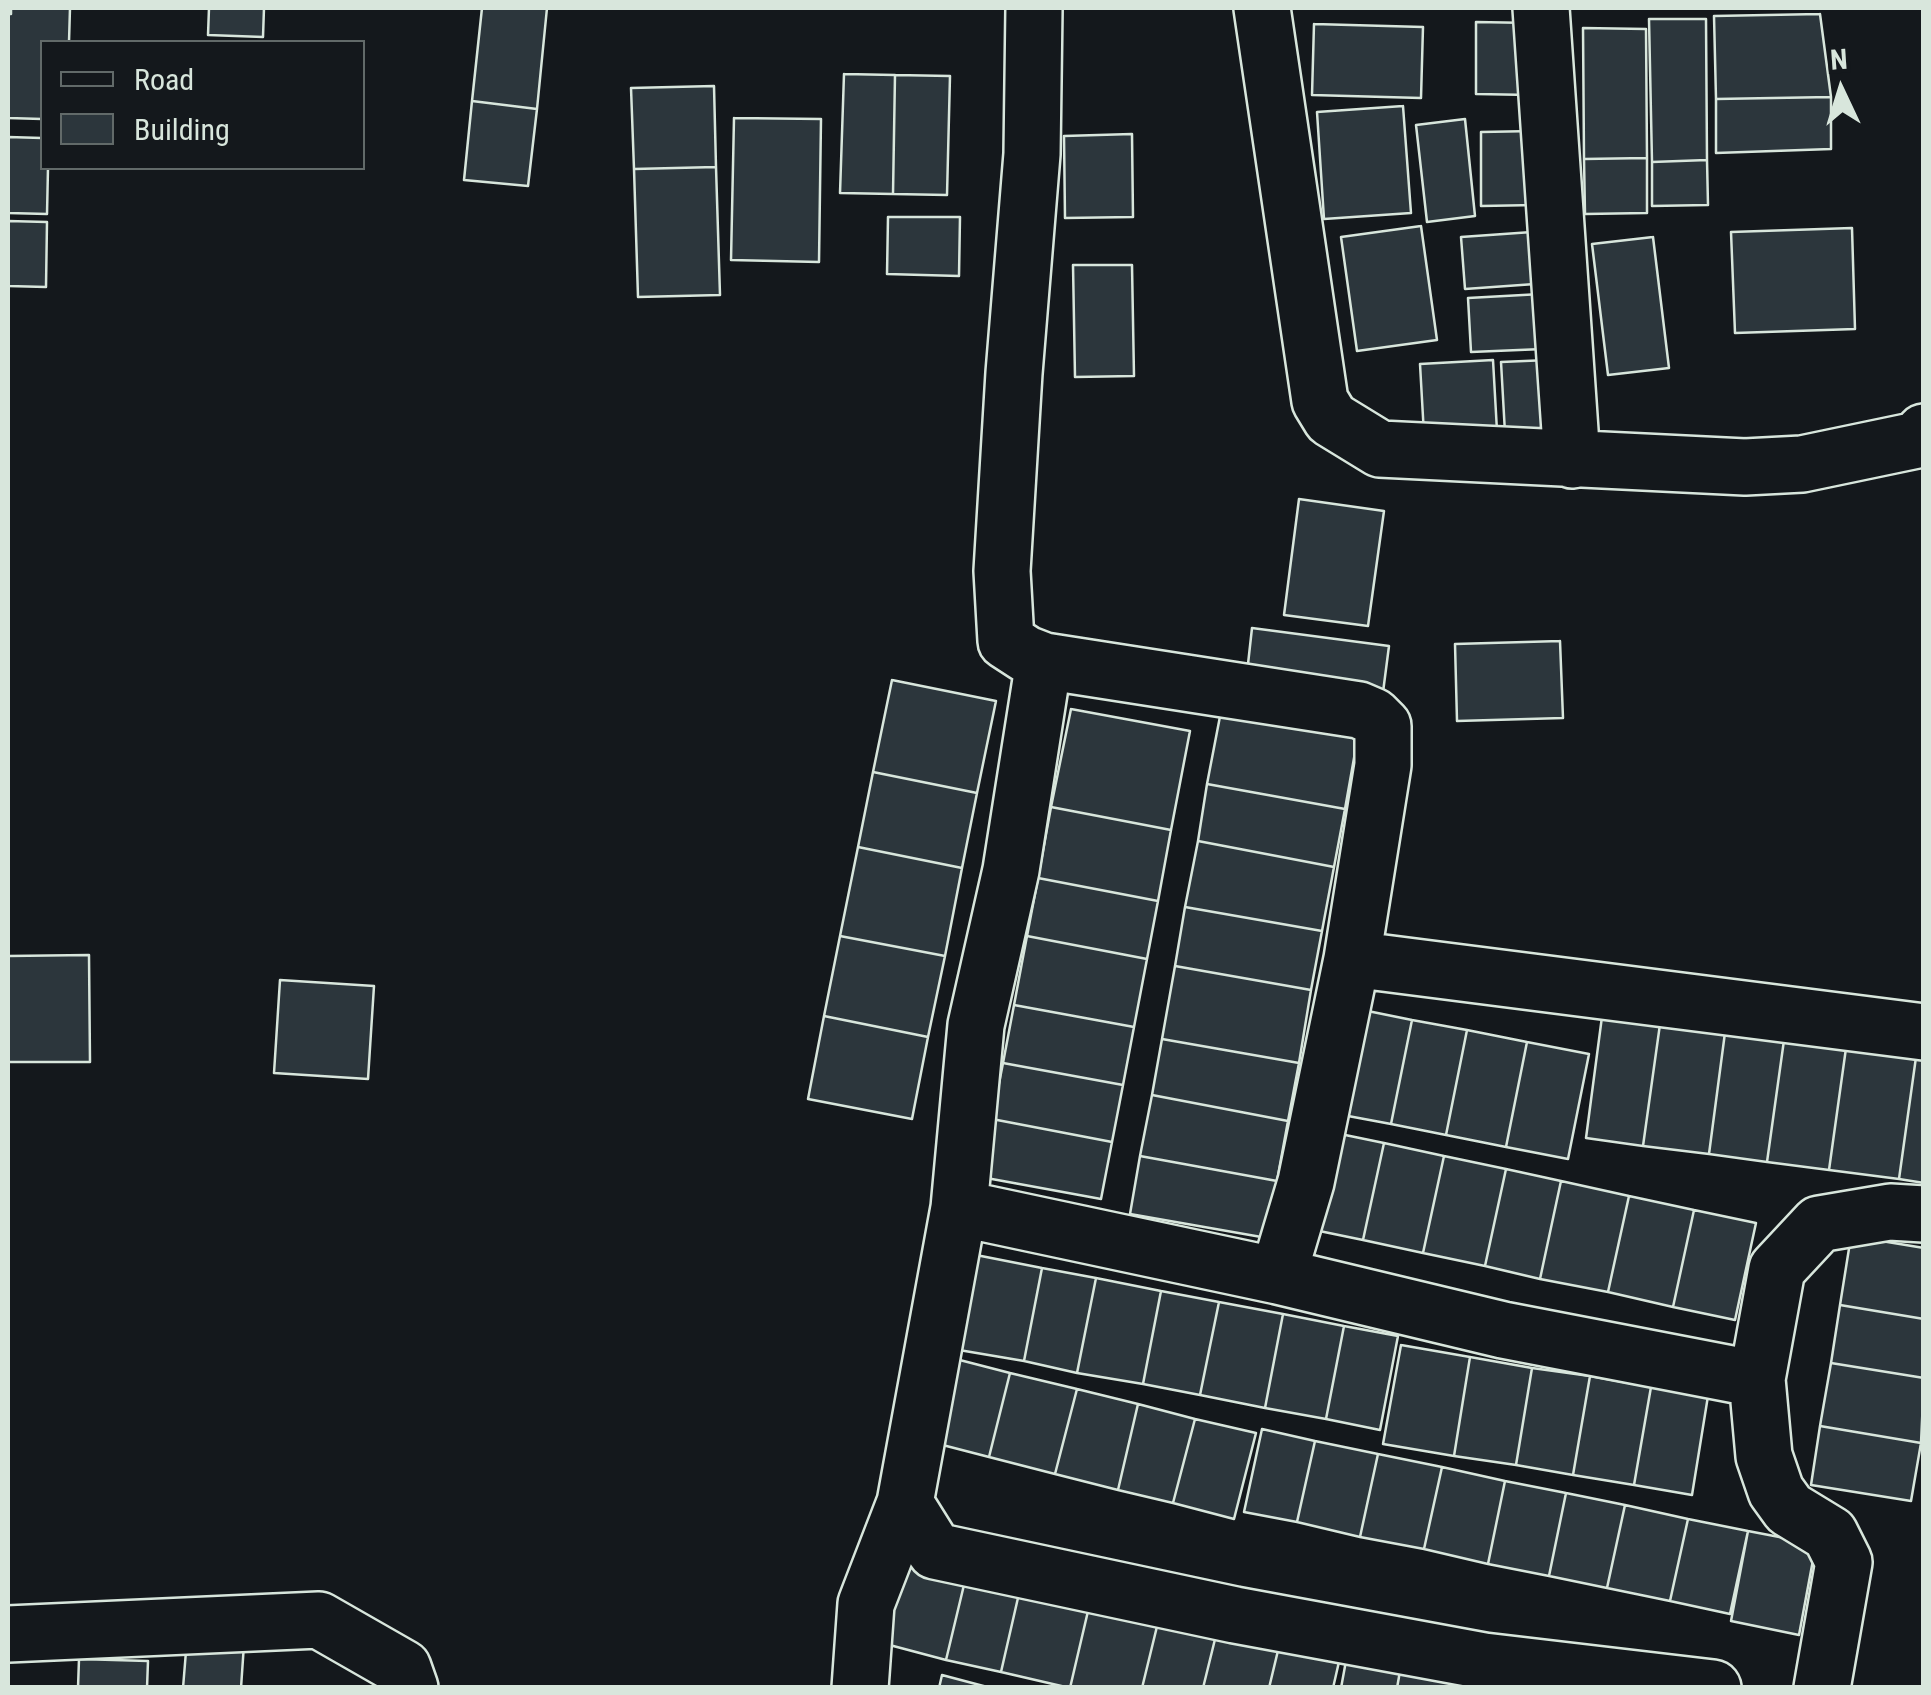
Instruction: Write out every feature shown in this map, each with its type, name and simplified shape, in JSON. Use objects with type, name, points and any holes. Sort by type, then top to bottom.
[{"type":"street","points":[[1034,8],[1032,154],[1002,571],[1006,641],[1044,661],[1359,710],[1383,726],[1384,766],[1352,960],[1306,1182],[1278,1276]]},
{"type":"street","points":[[1262,8],[1320,401],[1332,419],[1380,450],[1745,467],[1802,464],[1917,440],[1924,432]]},
{"type":"street","points":[[1542,8],[1572,460]]},
{"type":"street","points":[[860,1688],[866,1604],[905,1503],[959,1208],[976,1025],[1011,870],[1044,661]]},
{"type":"street","points":[[1352,960],[1924,1032]]},
{"type":"street","points":[[959,1208],[1278,1276],[1503,1330],[1757,1378]]},
{"type":"street","points":[[1822,1688],[1844,1562],[1830,1534],[1789,1509],[1776,1491],[1764,1456],[1757,1378],[1777,1269],[1819,1224],[1890,1212],[1924,1214]]},
{"type":"street","points":[[905,1503],[935,1551],[1236,1615],[1484,1662],[1713,1688]]},
{"type":"street","points":[[8,1634],[319,1620],[404,1668],[410,1688]]},
{"type":"building","points":[[11,8],[70,8],[69,40],[40,40],[40,119],[8,118]]},
{"type":"building","points":[[209,8],[264,8],[263,37],[208,35]]},
{"type":"building","points":[[482,8],[547,8],[537,109],[472,101]]},
{"type":"building","points":[[1820,14],[1831,97],[1716,99],[1714,16]]},
{"type":"building","points":[[1649,19],[1706,19],[1707,160],[1652,162]]},
{"type":"building","points":[[1476,22],[1532,23],[1531,95],[1476,94]]},
{"type":"building","points":[[1314,24],[1423,27],[1421,98],[1312,95]]},
{"type":"building","points":[[1583,28],[1646,29],[1647,158],[1584,159]]},
{"type":"building","points":[[844,74],[895,75],[893,194],[840,193]]},
{"type":"building","points":[[895,75],[950,76],[947,195],[893,194]]},
{"type":"building","points":[[714,86],[716,167],[634,169],[631,88]]},
{"type":"building","points":[[1831,97],[1831,149],[1716,153],[1716,99]]},
{"type":"building","points":[[472,101],[537,109],[528,186],[464,180]]},
{"type":"building","points":[[1403,106],[1411,213],[1324,219],[1317,112]]},
{"type":"building","points":[[734,118],[821,119],[819,262],[731,260]]},
{"type":"building","points":[[1465,119],[1475,216],[1427,222],[1416,125]]},
{"type":"building","points":[[1534,131],[1536,205],[1481,206],[1481,132]]},
{"type":"building","points":[[1132,134],[1133,217],[1065,218],[1064,136]]},
{"type":"building","points":[[8,137],[40,138],[40,170],[48,170],[47,214],[8,213]]},
{"type":"building","points":[[1647,158],[1647,213],[1585,214],[1584,159]]},
{"type":"building","points":[[1707,160],[1708,205],[1652,206],[1652,162]]},
{"type":"building","points":[[716,167],[720,295],[638,297],[634,169]]},
{"type":"building","points":[[888,217],[960,217],[959,276],[887,274]]},
{"type":"building","points":[[8,221],[47,222],[46,287],[8,286]]},
{"type":"building","points":[[1421,226],[1437,340],[1357,351],[1341,237]]},
{"type":"building","points":[[1852,228],[1855,329],[1735,333],[1731,232]]},
{"type":"building","points":[[1532,232],[1535,284],[1465,289],[1461,237]]},
{"type":"building","points":[[1653,237],[1669,368],[1608,375],[1592,244]]},
{"type":"building","points":[[1073,265],[1132,265],[1134,376],[1075,377]]},
{"type":"building","points":[[1541,294],[1543,349],[1471,352],[1468,298]]},
{"type":"building","points":[[1493,360],[1497,431],[1424,435],[1420,364]]},
{"type":"building","points":[[1548,360],[1551,431],[1505,433],[1501,362]]},
{"type":"building","points":[[1299,499],[1384,511],[1368,626],[1284,615]]},
{"type":"building","points":[[1252,628],[1389,646],[1382,700],[1246,682]]},
{"type":"building","points":[[1560,641],[1563,718],[1457,721],[1455,644]]},
{"type":"building","points":[[892,680],[996,701],[977,793],[873,772]]},
{"type":"building","points":[[1222,706],[1359,730],[1345,809],[1207,784]]},
{"type":"building","points":[[1071,709],[1190,731],[1171,830],[1051,807]]},
{"type":"building","points":[[873,772],[977,793],[962,868],[858,847]]},
{"type":"building","points":[[1207,784],[1345,809],[1334,867],[1198,841]]},
{"type":"building","points":[[1051,807],[1171,830],[1158,901],[1038,878]]},
{"type":"building","points":[[1198,841],[1334,867],[1322,931],[1185,907]]},
{"type":"building","points":[[858,847],[962,868],[945,956],[840,936]]},
{"type":"building","points":[[1038,878],[1158,901],[1147,959],[1027,936]]},
{"type":"building","points":[[1185,907],[1322,931],[1311,990],[1175,966]]},
{"type":"building","points":[[840,936],[945,956],[928,1037],[824,1016]]},
{"type":"building","points":[[1027,936],[1147,959],[1134,1027],[1014,1005]]},
{"type":"building","points":[[89,955],[90,1062],[8,1062],[8,956]]},
{"type":"building","points":[[1175,966],[1311,990],[1299,1063],[1162,1039]]},
{"type":"building","points":[[280,980],[374,986],[368,1079],[274,1073]]},
{"type":"building","points":[[1014,1005],[1134,1027],[1123,1085],[1003,1063]]},
{"type":"building","points":[[1353,1008],[1412,1020],[1391,1124],[1332,1113]]},
{"type":"building","points":[[1603,1009],[1661,1017],[1643,1146],[1586,1138]]},
{"type":"building","points":[[824,1016],[928,1037],[912,1119],[808,1099]]},
{"type":"building","points":[[1661,1017],[1726,1025],[1709,1154],[1643,1146]]},
{"type":"building","points":[[1412,1020],[1467,1030],[1446,1135],[1391,1124]]},
{"type":"building","points":[[1726,1025],[1785,1033],[1767,1162],[1709,1154]]},
{"type":"building","points":[[1467,1030],[1527,1042],[1506,1147],[1446,1135]]},
{"type":"building","points":[[1785,1033],[1847,1041],[1829,1170],[1767,1162]]},
{"type":"building","points":[[1162,1039],[1299,1063],[1288,1121],[1152,1095]]},
{"type":"building","points":[[1847,1041],[1917,1050],[1899,1179],[1829,1170]]},
{"type":"building","points":[[1527,1042],[1589,1054],[1568,1159],[1506,1147]]},
{"type":"building","points":[[1917,1050],[1924,1051],[1924,1183],[1899,1179]]},
{"type":"building","points":[[1003,1063],[1123,1085],[1112,1142],[992,1119]]},
{"type":"building","points":[[1152,1095],[1288,1121],[1277,1181],[1140,1156]]},
{"type":"building","points":[[992,1119],[1112,1142],[1101,1199],[981,1177]]},
{"type":"building","points":[[1321,1130],[1384,1143],[1363,1240],[1300,1227]]},
{"type":"building","points":[[1384,1143],[1444,1156],[1423,1253],[1363,1240]]},
{"type":"building","points":[[1140,1156],[1277,1181],[1267,1238],[1130,1214]]},
{"type":"building","points":[[1444,1156],[1506,1169],[1485,1266],[1423,1253]]},
{"type":"building","points":[[1506,1169],[1561,1181],[1540,1279],[1485,1266]]},
{"type":"building","points":[[1561,1181],[1629,1196],[1608,1292],[1540,1279]]},
{"type":"building","points":[[1629,1196],[1694,1210],[1673,1307],[1608,1292]]},
{"type":"building","points":[[1694,1210],[1756,1223],[1735,1320],[1673,1307]]},
{"type":"building","points":[[1851,1236],[1924,1248],[1924,1319],[1840,1305]]},
{"type":"building","points":[[971,1254],[1042,1268],[1024,1361],[953,1349]]},
{"type":"building","points":[[1042,1268],[1096,1278],[1077,1373],[1024,1361]]},
{"type":"building","points":[[1096,1278],[1161,1291],[1143,1384],[1077,1373]]},
{"type":"building","points":[[1161,1291],[1219,1302],[1200,1395],[1143,1384]]},
{"type":"building","points":[[1219,1302],[1283,1314],[1265,1408],[1200,1395]]},
{"type":"building","points":[[1840,1305],[1924,1319],[1924,1378],[1831,1363]]},
{"type":"building","points":[[1283,1314],[1344,1326],[1326,1419],[1265,1408]]},
{"type":"building","points":[[1344,1326],[1398,1336],[1380,1430],[1326,1419]]},
{"type":"building","points":[[1401,1345],[1470,1357],[1454,1456],[1383,1444]]},
{"type":"building","points":[[1470,1357],[1532,1368],[1516,1465],[1454,1456]]},
{"type":"building","points":[[952,1358],[1010,1373],[989,1457],[931,1442]]},
{"type":"building","points":[[1831,1363],[1924,1378],[1921,1443],[1820,1426]]},
{"type":"building","points":[[1532,1368],[1590,1376],[1573,1475],[1516,1465]]},
{"type":"building","points":[[1010,1373],[1077,1389],[1055,1474],[989,1457]]},
{"type":"building","points":[[1590,1376],[1651,1387],[1634,1485],[1573,1475]]},
{"type":"building","points":[[1651,1387],[1708,1396],[1692,1495],[1634,1485]]},
{"type":"building","points":[[1077,1389],[1138,1404],[1118,1490],[1055,1474]]},
{"type":"building","points":[[1138,1404],[1195,1419],[1173,1503],[1118,1490]]},
{"type":"building","points":[[1195,1419],[1256,1433],[1234,1519],[1173,1503]]},
{"type":"building","points":[[1820,1426],[1921,1443],[1911,1501],[1811,1485]]},
{"type":"building","points":[[1262,1429],[1315,1441],[1297,1522],[1244,1512]]},
{"type":"building","points":[[1315,1441],[1378,1454],[1360,1537],[1297,1522]]},
{"type":"building","points":[[1378,1454],[1442,1467],[1424,1549],[1360,1537]]},
{"type":"building","points":[[1442,1467],[1505,1481],[1488,1564],[1424,1549]]},
{"type":"building","points":[[1505,1481],[1566,1493],[1549,1576],[1488,1564]]},
{"type":"building","points":[[1566,1493],[1625,1505],[1607,1588],[1549,1576]]},
{"type":"building","points":[[1625,1505],[1688,1519],[1670,1601],[1607,1588]]},
{"type":"building","points":[[1688,1519],[1748,1531],[1730,1614],[1670,1601]]},
{"type":"building","points":[[1748,1531],[1816,1544],[1799,1635],[1731,1621]]},
{"type":"building","points":[[905,1549],[969,1564],[946,1660],[882,1643]]},
{"type":"building","points":[[969,1564],[1023,1576],[1001,1672],[946,1660]]},
{"type":"building","points":[[1023,1576],[1092,1594],[1070,1688],[1001,1672]]},
{"type":"building","points":[[1092,1594],[1161,1610],[1142,1688],[1070,1688]]},
{"type":"building","points":[[1161,1610],[1219,1623],[1203,1688],[1142,1688]]},
{"type":"building","points":[[1219,1623],[1281,1638],[1269,1688],[1203,1688]]},
{"type":"building","points":[[1281,1638],[1341,1653],[1333,1688],[1269,1688]]},
{"type":"building","points":[[187,1639],[244,1644],[241,1688],[183,1688]]},
{"type":"building","points":[[1348,1650],[1402,1660],[1397,1688],[1341,1688]]},
{"type":"building","points":[[79,1659],[148,1661],[147,1688],[78,1688]]},
{"type":"building","points":[[1402,1660],[1470,1673],[1467,1688],[1397,1688]]},
{"type":"building","points":[[942,1675],[991,1688],[939,1688]]}]
